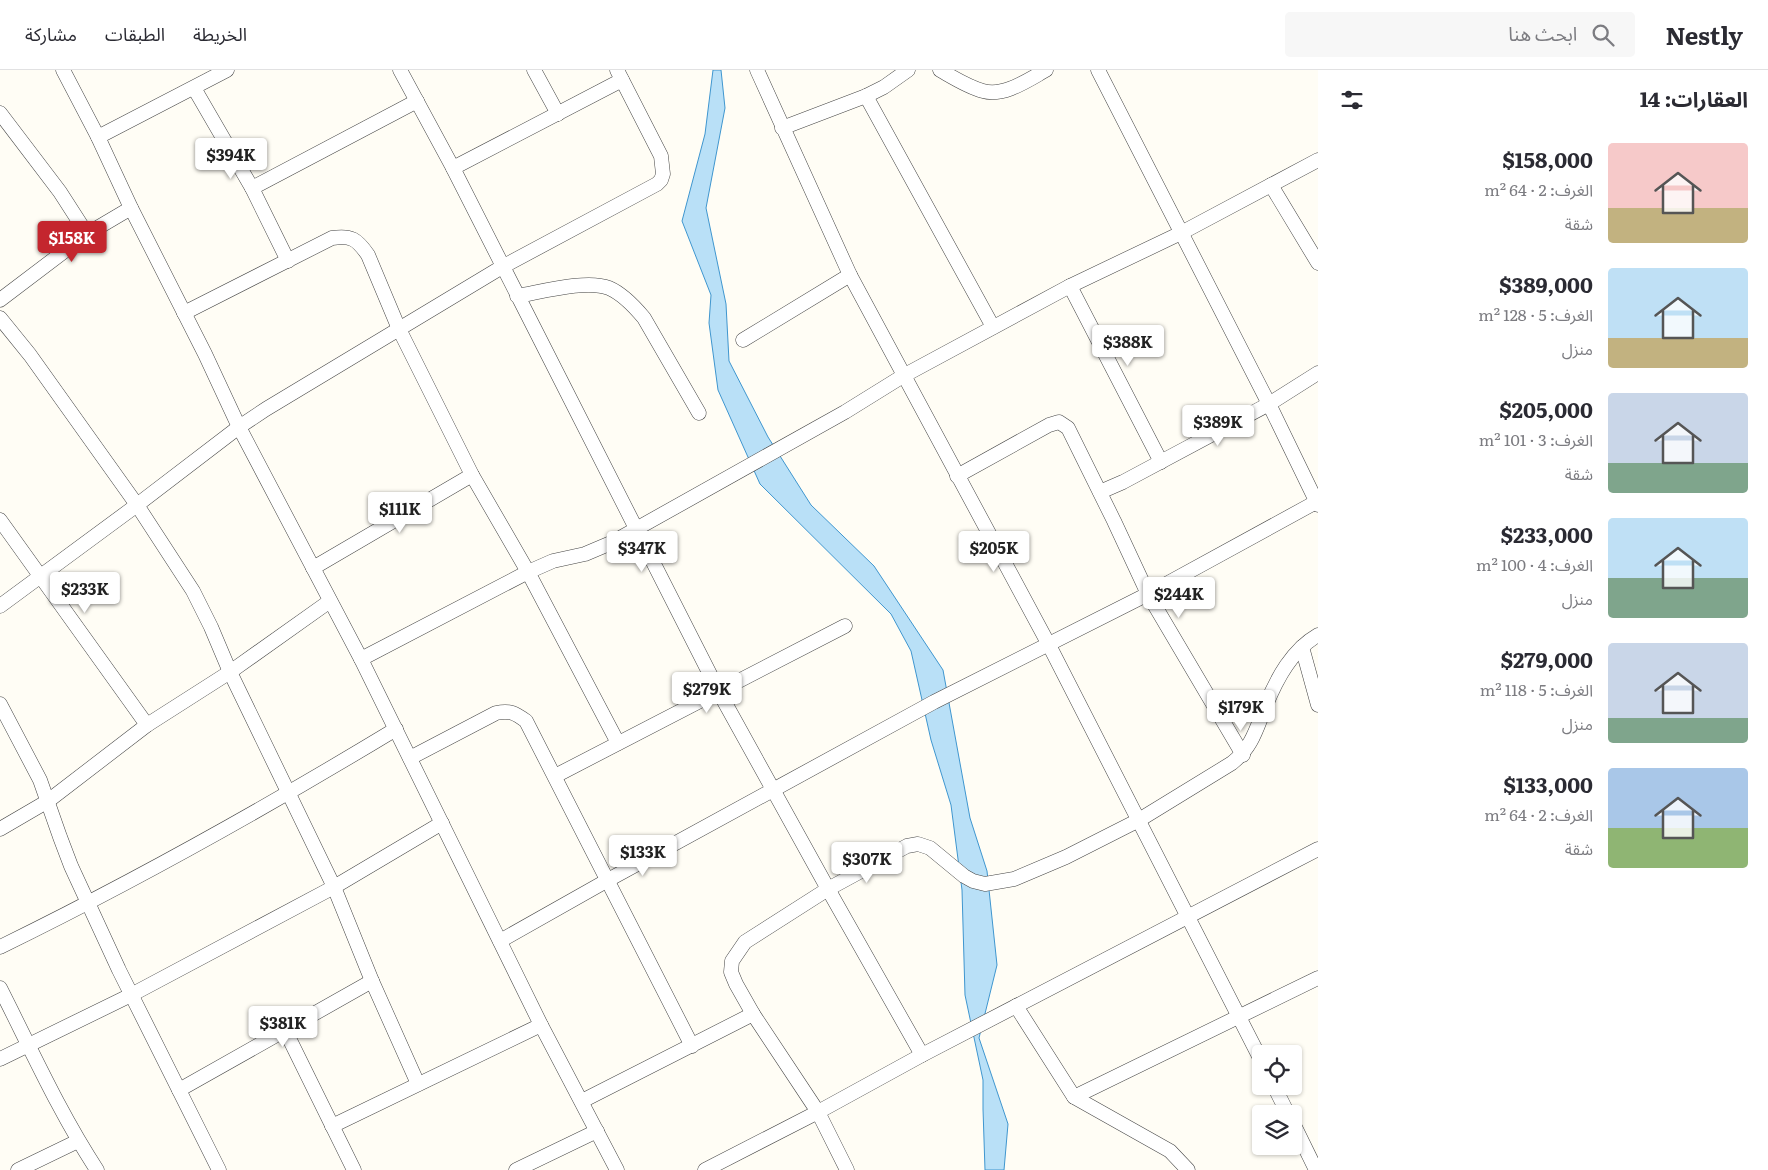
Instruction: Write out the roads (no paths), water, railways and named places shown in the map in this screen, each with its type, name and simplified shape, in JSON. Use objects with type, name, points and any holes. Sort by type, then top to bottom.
[{"type":"street","points":[[63,70],[98,137],[239,427],[361,659],[541,1025],[617,1170]]},
{"type":"street","points":[[98,137],[228,70]]},
{"type":"street","points":[[400,70],[453,168],[719,692],[922,1055]]},
{"type":"street","points":[[534,70],[558,114]]},
{"type":"street","points":[[757,70],[850,276],[1049,645],[1254,1045]]},
{"type":"street","points":[[782,128],[866,96],[884,87],[908,70]]},
{"type":"street","points":[[940,70],[967,85],[985,92],[994,92],[1020,84],[1046,70]]},
{"type":"street","points":[[500,941],[772,789],[934,702],[1148,594],[1318,503],[1098,70]]},
{"type":"street","points":[[0,606],[239,427],[332,368],[502,267],[657,184],[661,180],[664,167],[661,156],[620,75],[558,114],[453,168]]},
{"type":"street","points":[[194,88],[252,188],[288,261]]},
{"type":"street","points":[[866,96],[993,327]]},
{"type":"street","points":[[252,188],[417,101]]},
{"type":"street","points":[[0,113],[60,192],[86,234]]},
{"type":"street","points":[[361,659],[528,572],[553,561],[584,554],[636,530],[845,412],[903,376],[993,327],[1318,160]]},
{"type":"street","points":[[1271,184],[1318,262]]},
{"type":"street","points":[[0,300],[86,234],[131,208]]},
{"type":"street","points":[[184,313],[332,238],[342,236],[354,239],[361,245],[368,255],[399,329],[472,475],[528,572],[618,743]]},
{"type":"street","points":[[743,340],[850,276]]},
{"type":"street","points":[[517,296],[591,284],[608,287],[616,292],[634,306],[644,318],[699,413]]},
{"type":"street","points":[[1070,286],[1161,462]]},
{"type":"street","points":[[0,318],[35,362],[137,505],[192,591],[211,627],[230,672],[334,887],[372,981],[418,1084]]},
{"type":"street","points":[[1100,492],[1161,462],[1269,404],[1318,373]]},
{"type":"street","points":[[957,476],[1049,425],[1059,422],[1068,428],[1148,594],[1243,755]]},
{"type":"street","points":[[313,568],[472,475]]},
{"type":"street","points":[[0,520],[147,725]]},
{"type":"street","points":[[0,830],[48,800],[147,725],[230,672],[330,601]]},
{"type":"street","points":[[555,776],[845,626]]},
{"type":"street","points":[[847,1170],[818,1112],[753,1014],[736,984],[731,972],[732,961],[745,942],[828,889],[913,844],[930,848],[973,882],[985,884],[1014,879],[1066,857],[1139,820],[1243,755],[1254,738],[1280,675],[1302,646],[1318,635]]},
{"type":"street","points":[[1302,646],[1318,705]]},
{"type":"street","points":[[0,704],[32,762],[88,904],[131,995],[219,1170]]},
{"type":"street","points":[[410,758],[496,713],[508,710],[526,721],[692,1046]]},
{"type":"street","points":[[0,946],[88,904],[289,794],[396,729]]},
{"type":"street","points":[[0,1059],[131,995],[334,887],[442,823]]},
{"type":"street","points":[[705,1170],[1318,849]]},
{"type":"street","points":[[1074,1097],[1318,978]]},
{"type":"street","points":[[179,1090],[372,981]]},
{"type":"street","points":[[0,988],[78,1141],[97,1170]]},
{"type":"street","points":[[1016,1006],[1074,1097],[1170,1151],[1188,1170]]},
{"type":"street","points":[[582,1101],[753,1014]]},
{"type":"street","points":[[332,1126],[541,1025]]},
{"type":"street","points":[[285,1030],[354,1170]]},
{"type":"street","points":[[516,1170],[597,1131]]},
{"type":"street","points":[[18,1170],[78,1141]]},
{"type":"street","points":[[1302,1141],[1316,1170]]},
{"type":"water","points":[[713,70],[721,70],[725,108],[706,208],[726,304],[729,361],[768,437],[811,505],[874,566],[943,670],[970,818],[987,871],[997,965],[979,1038],[1008,1124],[1004,1170],[985,1170],[983,1080],[965,995],[962,890],[951,805],[931,740],[911,651],[891,614],[760,484],[718,390],[709,323],[711,295],[682,221],[705,134]]}]
